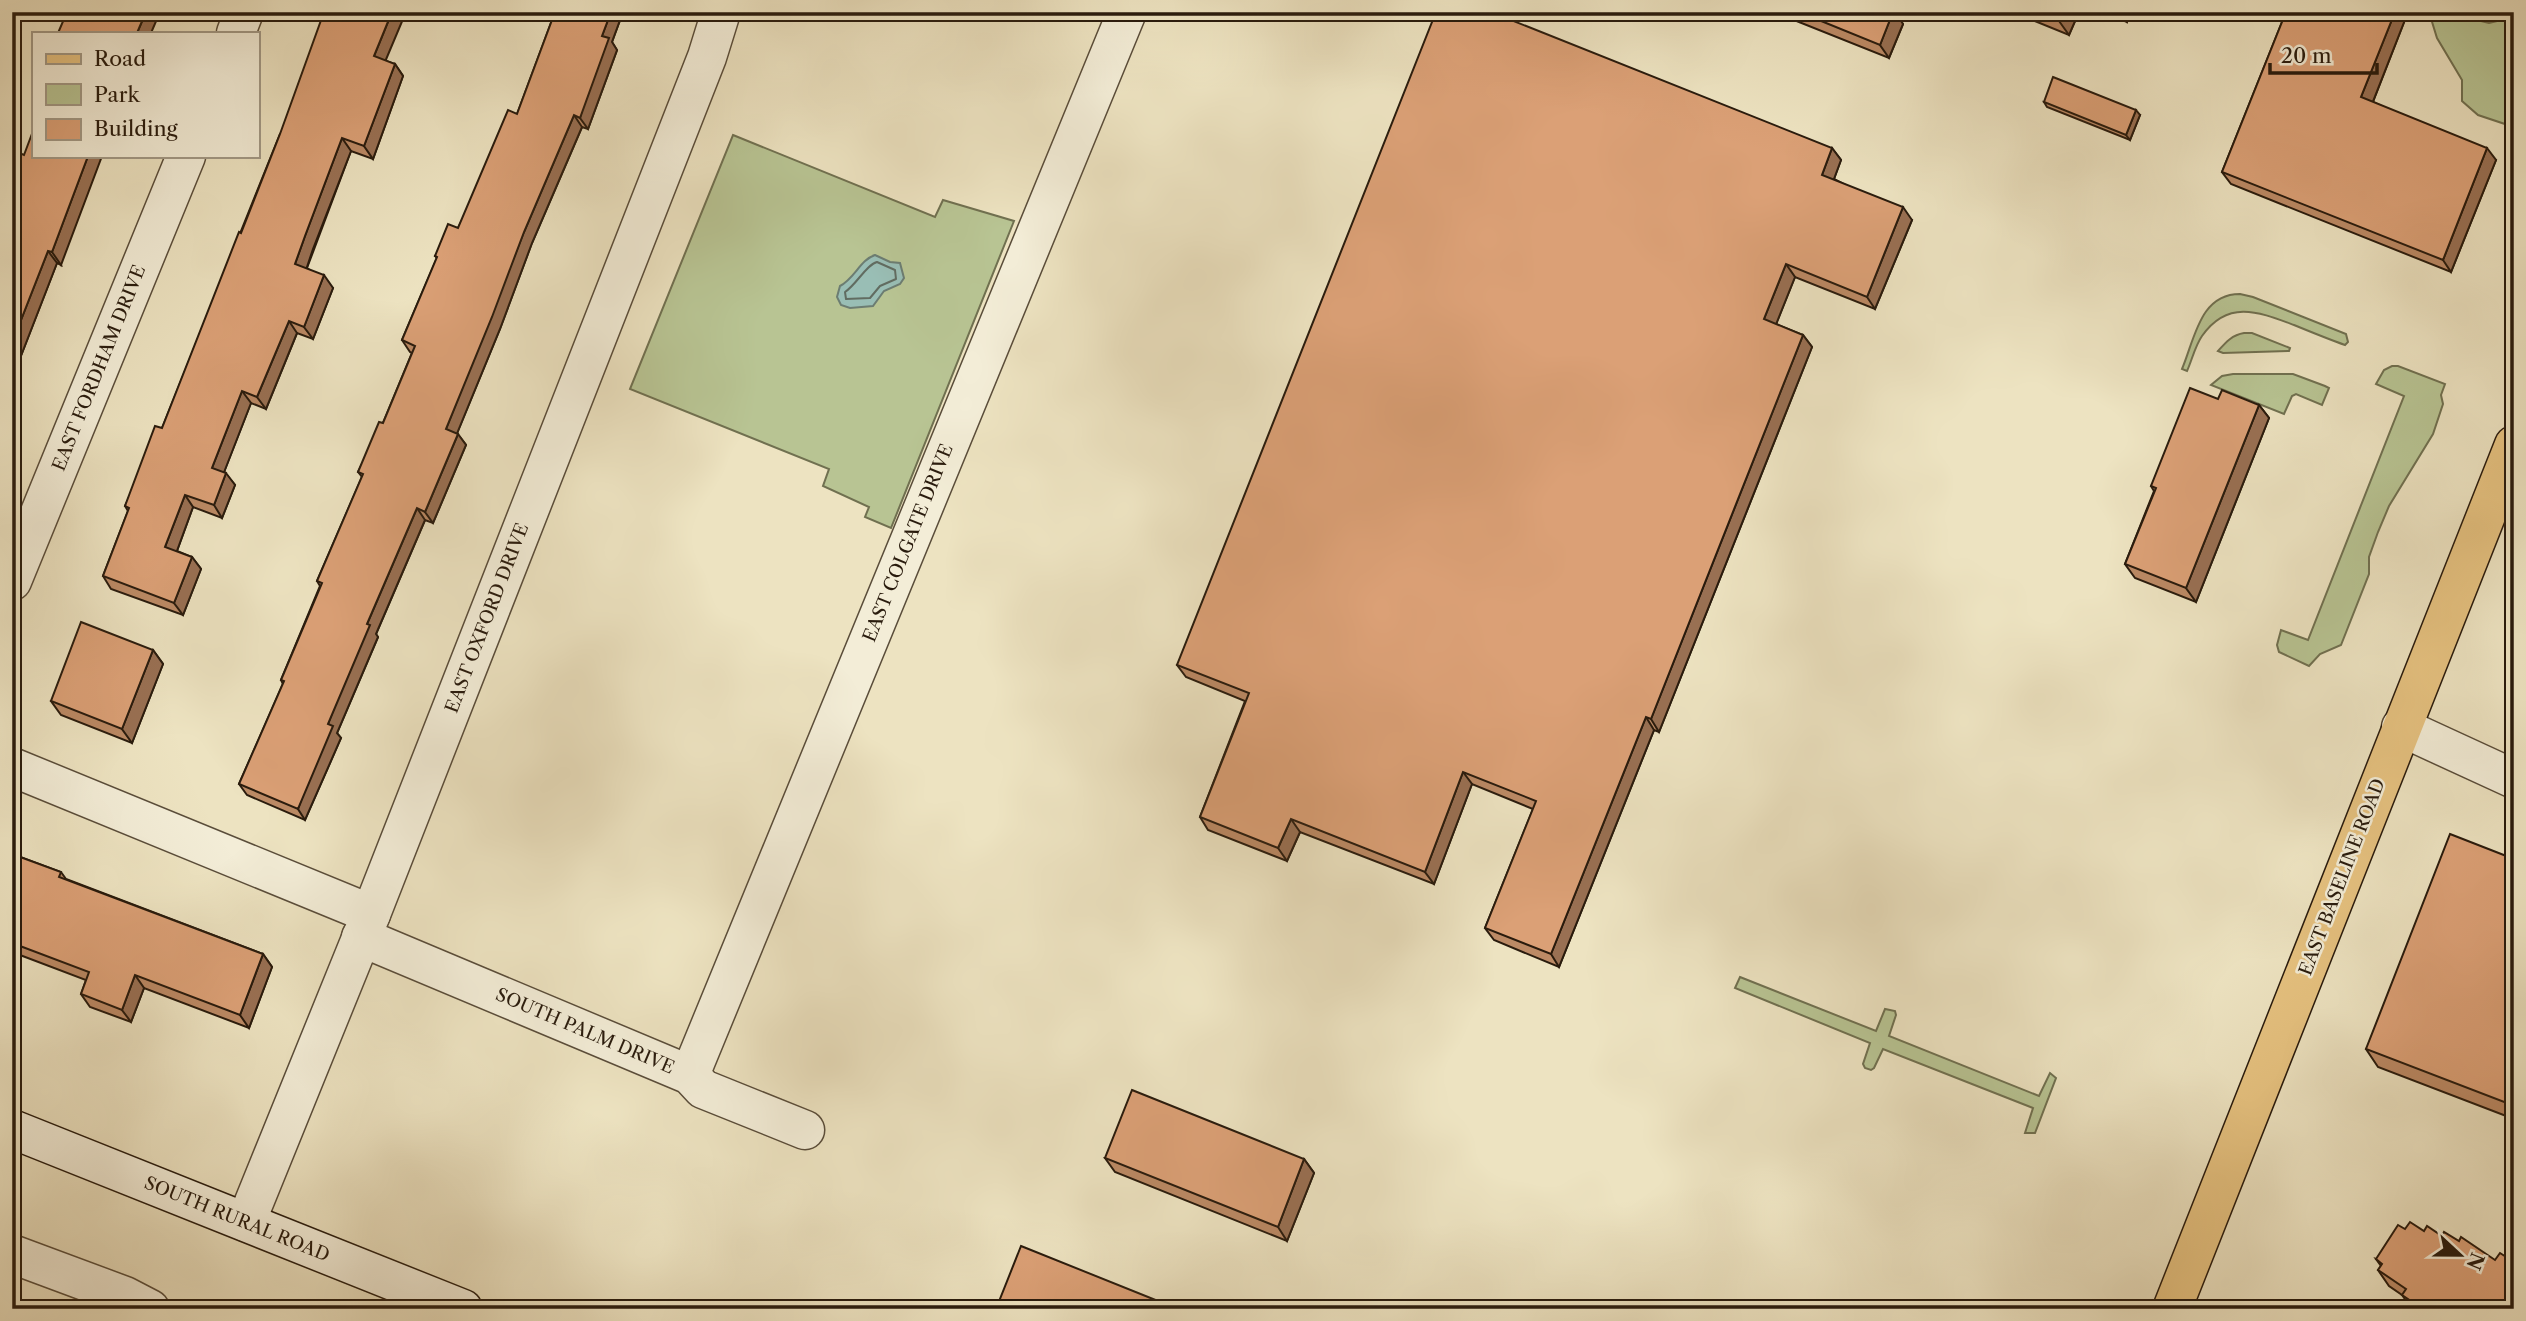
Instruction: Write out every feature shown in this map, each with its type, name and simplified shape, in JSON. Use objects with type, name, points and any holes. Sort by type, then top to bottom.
[{"type":"main road","name":"EAST BASELINE ROAD","points":[[2172,1309],[2514,445]]},
{"type":"street","points":[[236,32],[244,12]]},
{"type":"street","name":"EAST OXFORD DRIVE","points":[[246,1222],[366,925],[707,57],[721,12]]},
{"type":"street","name":"EAST COLGATE DRIVE","points":[[690,1074],[1127,12]]},
{"type":"street","name":"EAST FORDHAM DRIVE","points":[[12,581],[185,158]]},
{"type":"street","points":[[2401,727],[2514,779]]},
{"type":"street","name":"SOUTH PALM DRIVE","points":[[12,767],[690,1074],[703,1088],[805,1130]]},
{"type":"street","name":"SOUTH RURAL ROAD","points":[[12,1129],[463,1309]]},
{"type":"street","points":[[12,1254],[125,1296],[150,1309]]},
{"type":"green space","points":[[2429,12],[2460,12],[2469,18],[2489,23],[2514,17],[2514,127],[2478,115],[2462,101],[2462,80],[2437,38]]},
{"type":"green space","points":[[733,135],[935,217],[943,200],[1014,221],[891,528],[865,517],[869,507],[823,486],[829,469],[630,389]]},
{"type":"green space","points":[[2240,294],[2346,334],[2348,342],[2345,345],[2269,316],[2233,313],[2212,324],[2202,336],[2187,371],[2182,369],[2207,310],[2216,301]]},
{"type":"green space","points":[[2252,333],[2290,348],[2289,351],[2218,351],[2233,337]]},
{"type":"green space","points":[[2392,366],[2445,384],[2441,395],[2443,404],[2433,434],[2389,506],[2369,557],[2369,574],[2341,645],[2320,654],[2309,666],[2279,652],[2277,645],[2281,630],[2308,640],[2404,396],[2376,384],[2384,370]]},
{"type":"green space","points":[[2293,374],[2329,388],[2322,405],[2296,394],[2292,396],[2284,414],[2211,385],[2222,376]]},
{"type":"green space","points":[[1740,977],[1876,1031],[1885,1009],[1895,1011],[1889,1036],[2039,1096],[2050,1073],[2056,1078],[2035,1133],[2025,1133],[2033,1108],[1883,1049],[1874,1068],[1865,1068],[1863,1064],[1870,1043],[1735,988]]},
{"type":"water","points":[[875,255],[900,263],[904,278],[900,284],[884,291],[873,306],[850,308],[841,305],[837,297],[840,286],[865,261]]},
{"type":"building","points":[[67,12],[146,12],[137,32],[58,32]]},
{"type":"building","points":[[324,12],[392,12],[374,56],[395,64],[364,146],[342,138],[295,264],[324,275],[304,327],[289,321],[257,397],[242,391],[212,468],[226,473],[214,505],[185,495],[165,547],[192,557],[174,603],[103,576],[129,508],[125,506],[155,426],[162,428],[280,134]]},
{"type":"building","points":[[555,12],[611,12],[602,36],[609,38],[580,118],[574,115],[524,232],[446,429],[458,434],[425,512],[417,508],[367,624],[370,625],[328,724],[333,726],[298,809],[239,784],[284,681],[281,680],[322,583],[317,581],[363,474],[358,472],[379,422],[383,423],[415,346],[402,340],[448,224],[458,228],[508,110],[517,114]]},
{"type":"building","points":[[1436,12],[1491,12],[1832,148],[1822,175],[1903,207],[1867,297],[1786,264],[1764,319],[1803,335],[1651,719],[1646,717],[1551,954],[1485,928],[1536,801],[1463,772],[1425,872],[1291,819],[1278,848],[1200,817],[1249,693],[1177,665]]},
{"type":"building","points":[[1799,12],[1893,12],[1880,45]]},
{"type":"building","points":[[2038,12],[2063,12],[2059,21]]},
{"type":"building","points":[[2286,12],[2395,12],[2361,97],[2487,148],[2443,260],[2222,172]]},
{"type":"building","points":[[2053,77],[2136,110],[2126,135],[2044,102]]},
{"type":"building","points":[[32,134],[32,158],[87,158],[52,252],[48,251],[12,343],[12,150],[24,155]]},
{"type":"building","points":[[2190,388],[2218,399],[2222,390],[2259,405],[2186,588],[2125,564],[2156,488],[2151,486]]},
{"type":"building","points":[[81,622],[153,650],[122,729],[51,701]]},
{"type":"building","points":[[2450,834],[2514,859],[2512,1105],[2366,1049]]},
{"type":"building","points":[[12,854],[61,872],[59,877],[263,954],[240,1015],[135,975],[122,1010],[81,994],[89,972],[12,943]]},
{"type":"building","points":[[1132,1090],[1304,1159],[1278,1227],[1105,1158]]},
{"type":"building","points":[[2410,1222],[2424,1231],[2427,1226],[2442,1236],[2444,1232],[2459,1241],[2461,1237],[2495,1260],[2500,1253],[2514,1262],[2514,1309],[2423,1309],[2402,1295],[2406,1289],[2378,1270],[2382,1264],[2376,1259],[2398,1225],[2405,1229]]},
{"type":"building","points":[[1021,1246],[1178,1309],[996,1309]]}]
